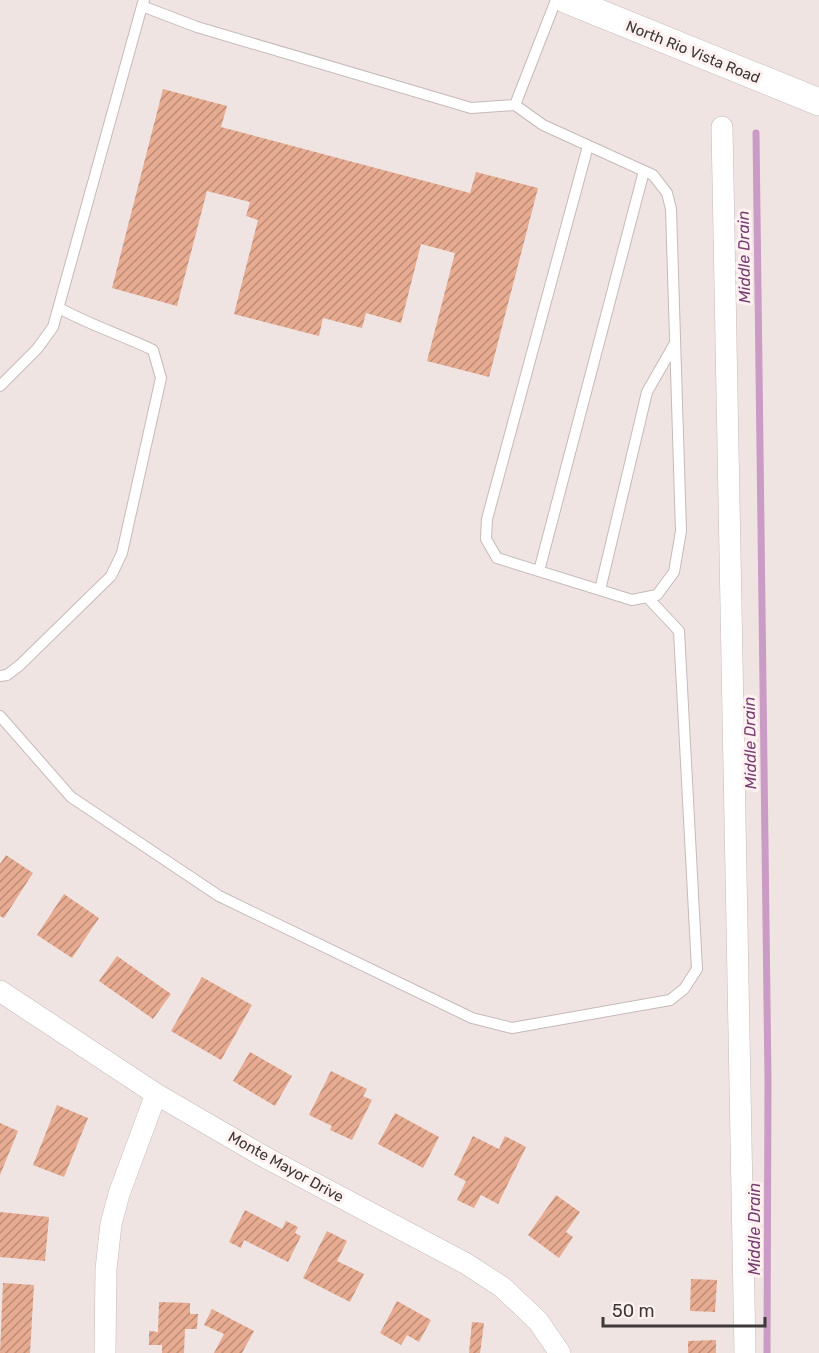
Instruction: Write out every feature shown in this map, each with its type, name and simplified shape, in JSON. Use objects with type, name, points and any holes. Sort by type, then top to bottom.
[{"type":"street","name":"North Rio Vista Road","points":[[567,0],[819,102]]},
{"type":"street","points":[[722,127],[745,1353]]},
{"type":"street","name":"Monte Mayor Drive","points":[[0,991],[156,1094],[261,1155],[465,1263],[502,1287],[538,1321],[560,1353]]},
{"type":"street","points":[[105,1353],[106,1269],[111,1224],[119,1194],[136,1155],[156,1094]]},
{"type":"lane","points":[[515,105],[556,0]]},
{"type":"lane","points":[[0,386],[37,349],[53,327],[143,3],[197,27],[471,108],[515,105],[543,125],[653,176],[667,193],[671,209],[681,531],[674,572],[657,595],[632,600],[497,558],[486,539],[486,519],[588,146]]},
{"type":"lane","points":[[539,571],[644,171]]},
{"type":"lane","points":[[0,676],[7,675],[20,665],[111,576],[122,553],[161,378],[153,350],[130,339],[89,325],[59,308]]},
{"type":"lane","points":[[600,590],[646,392],[675,343]]},
{"type":"lane","points":[[0,716],[71,797],[219,896],[472,1018],[512,1028],[670,1000],[684,989],[697,969],[679,631],[666,614],[647,597]]},
{"type":"building","points":[[163,89],[227,106],[221,127],[470,193],[476,172],[538,188],[489,377],[427,361],[455,253],[421,244],[401,323],[366,313],[362,328],[323,318],[319,336],[234,314],[258,220],[246,216],[250,202],[207,191],[177,306],[112,288]]},
{"type":"building","points":[[6,855],[33,873],[4,918],[0,916],[0,864]]},
{"type":"building","points":[[64,894],[99,918],[72,958],[37,935]]},
{"type":"building","points":[[117,956],[171,994],[153,1019],[99,981]]},
{"type":"building","points":[[202,977],[252,1005],[221,1060],[171,1031]]},
{"type":"building","points":[[250,1052],[292,1076],[275,1106],[233,1081]]},
{"type":"building","points":[[331,1071],[367,1089],[363,1096],[372,1100],[352,1140],[330,1130],[332,1126],[309,1115]]},
{"type":"building","points":[[57,1105],[88,1118],[64,1177],[33,1165]]},
{"type":"building","points":[[395,1113],[439,1137],[423,1168],[378,1144]]},
{"type":"building","points":[[0,1123],[18,1131],[0,1175]]},
{"type":"building","points":[[473,1136],[499,1149],[505,1136],[526,1147],[498,1204],[481,1195],[474,1208],[457,1200],[466,1181],[454,1175]]},
{"type":"building","points":[[556,1195],[580,1212],[566,1232],[573,1237],[559,1258],[528,1235]]},
{"type":"building","points":[[245,1210],[282,1229],[286,1221],[298,1227],[295,1233],[301,1236],[288,1262],[244,1240],[241,1248],[229,1242]]},
{"type":"building","points":[[0,1212],[49,1217],[45,1261],[0,1257]]},
{"type":"building","points":[[327,1231],[347,1241],[337,1261],[364,1274],[350,1302],[303,1278]]},
{"type":"building","points":[[691,1279],[717,1280],[715,1312],[690,1311]]},
{"type":"building","points":[[3,1283],[34,1285],[30,1353],[0,1353]]},
{"type":"building","points":[[397,1301],[431,1320],[419,1342],[407,1335],[401,1345],[380,1333]]},
{"type":"building","points":[[159,1302],[190,1303],[190,1314],[198,1314],[197,1329],[185,1329],[184,1353],[162,1353],[162,1345],[149,1345],[149,1331],[158,1332]]},
{"type":"building","points":[[212,1309],[254,1331],[242,1353],[214,1353],[224,1334],[204,1325]]},
{"type":"building","points":[[472,1322],[484,1323],[480,1353],[469,1353]]},
{"type":"building","points":[[716,1340],[716,1353],[688,1353],[688,1341]]},
{"type":"waterway","name":"Middle Drain","points":[[756,133],[768,1080],[767,1353]]}]
